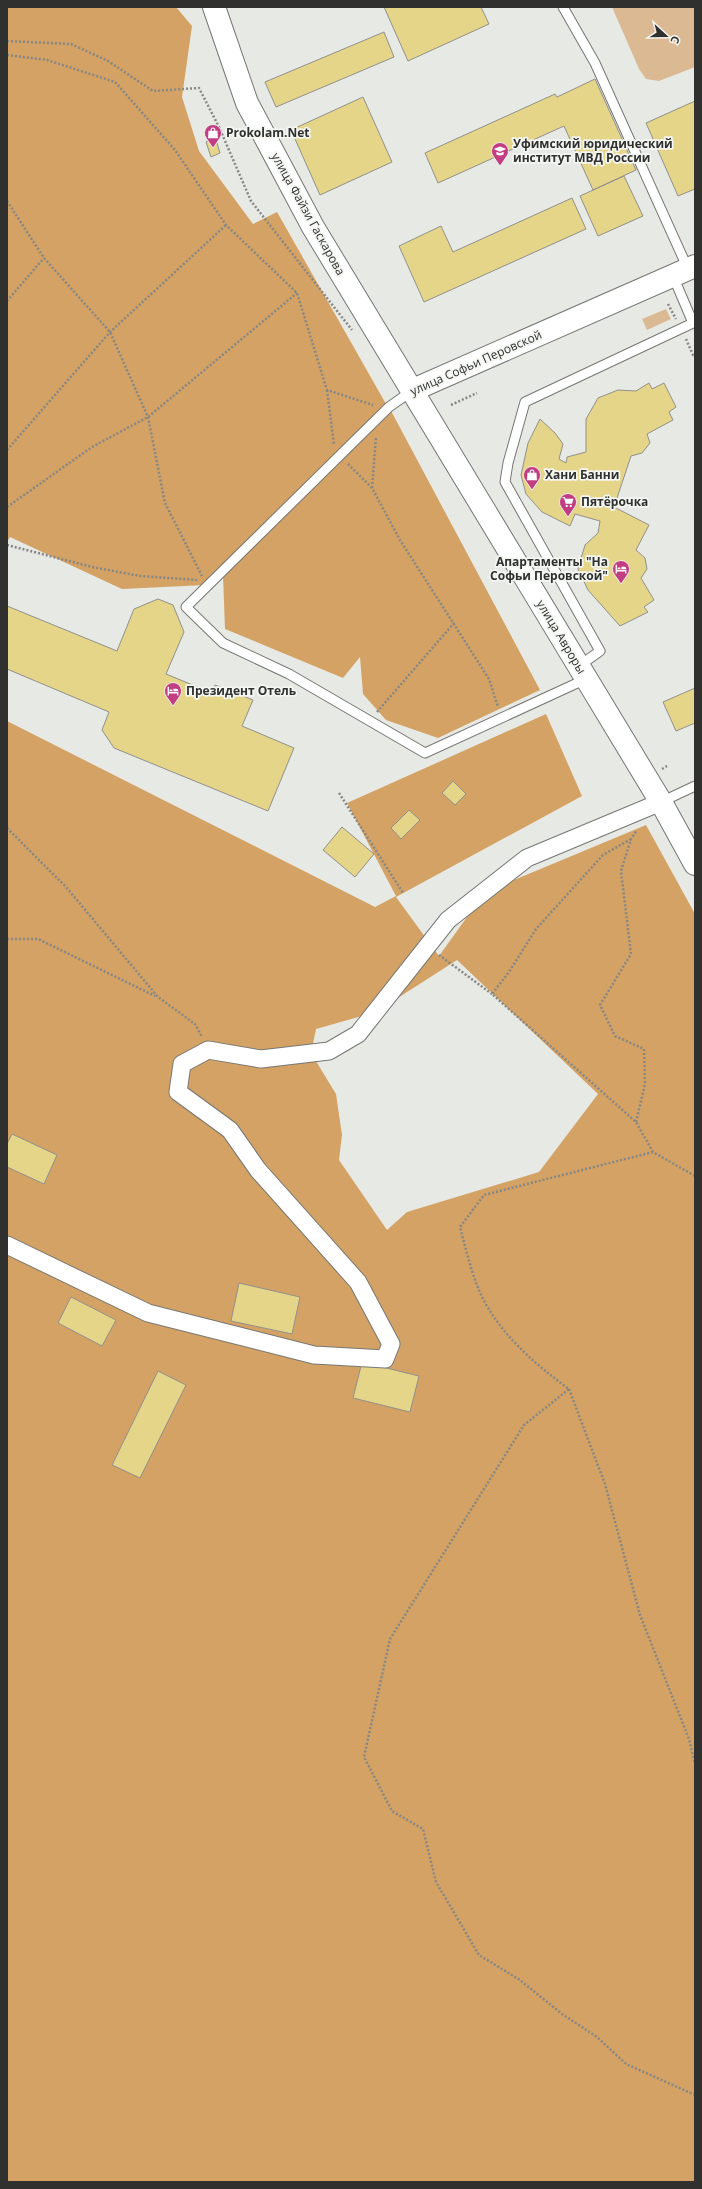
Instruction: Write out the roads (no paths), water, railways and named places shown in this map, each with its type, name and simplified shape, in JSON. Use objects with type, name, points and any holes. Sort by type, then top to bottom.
[{"type":"street","name":"улица Файзи Гаскарова","points":[[214,7],[247,103],[313,227],[412,390]]},
{"type":"street","name":"улица Софьи Перовской","points":[[412,390],[685,271]]},
{"type":"street","name":"улица Авроры","points":[[412,390],[660,802],[695,864]]},
{"type":"street","points":[[7,1245],[148,1313],[314,1355],[385,1359],[392,1344],[358,1282],[258,1170],[230,1130],[178,1092],[182,1064],[208,1050],[261,1059],[329,1051],[358,1034],[448,920],[526,858],[660,802]]},
{"type":"lane","points":[[563,7],[595,63],[685,271],[693,323],[525,402],[508,463],[505,482],[600,651],[582,672]]},
{"type":"lane","name":"улица Софьи Перовской","points":[[412,390],[377,418],[186,607],[223,643],[289,674],[370,719],[425,753],[501,718],[582,672]]},
{"type":"lane","points":[[660,802],[695,786]]},
{"type":"place","name":"Prokolam.Net","points":[[213,148]]},
{"type":"place","name":"Уфимский юридический институт МВД России","points":[[500,166]]},
{"type":"place","name":"Хани Банни","points":[[532,490]]},
{"type":"place","name":"Пятёрочка","points":[[568,517]]},
{"type":"place","name":"Апартаменты \"На Софьи Перовской\"","points":[[621,584]]},
{"type":"place","name":"Президент Отель","points":[[173,706]]}]
